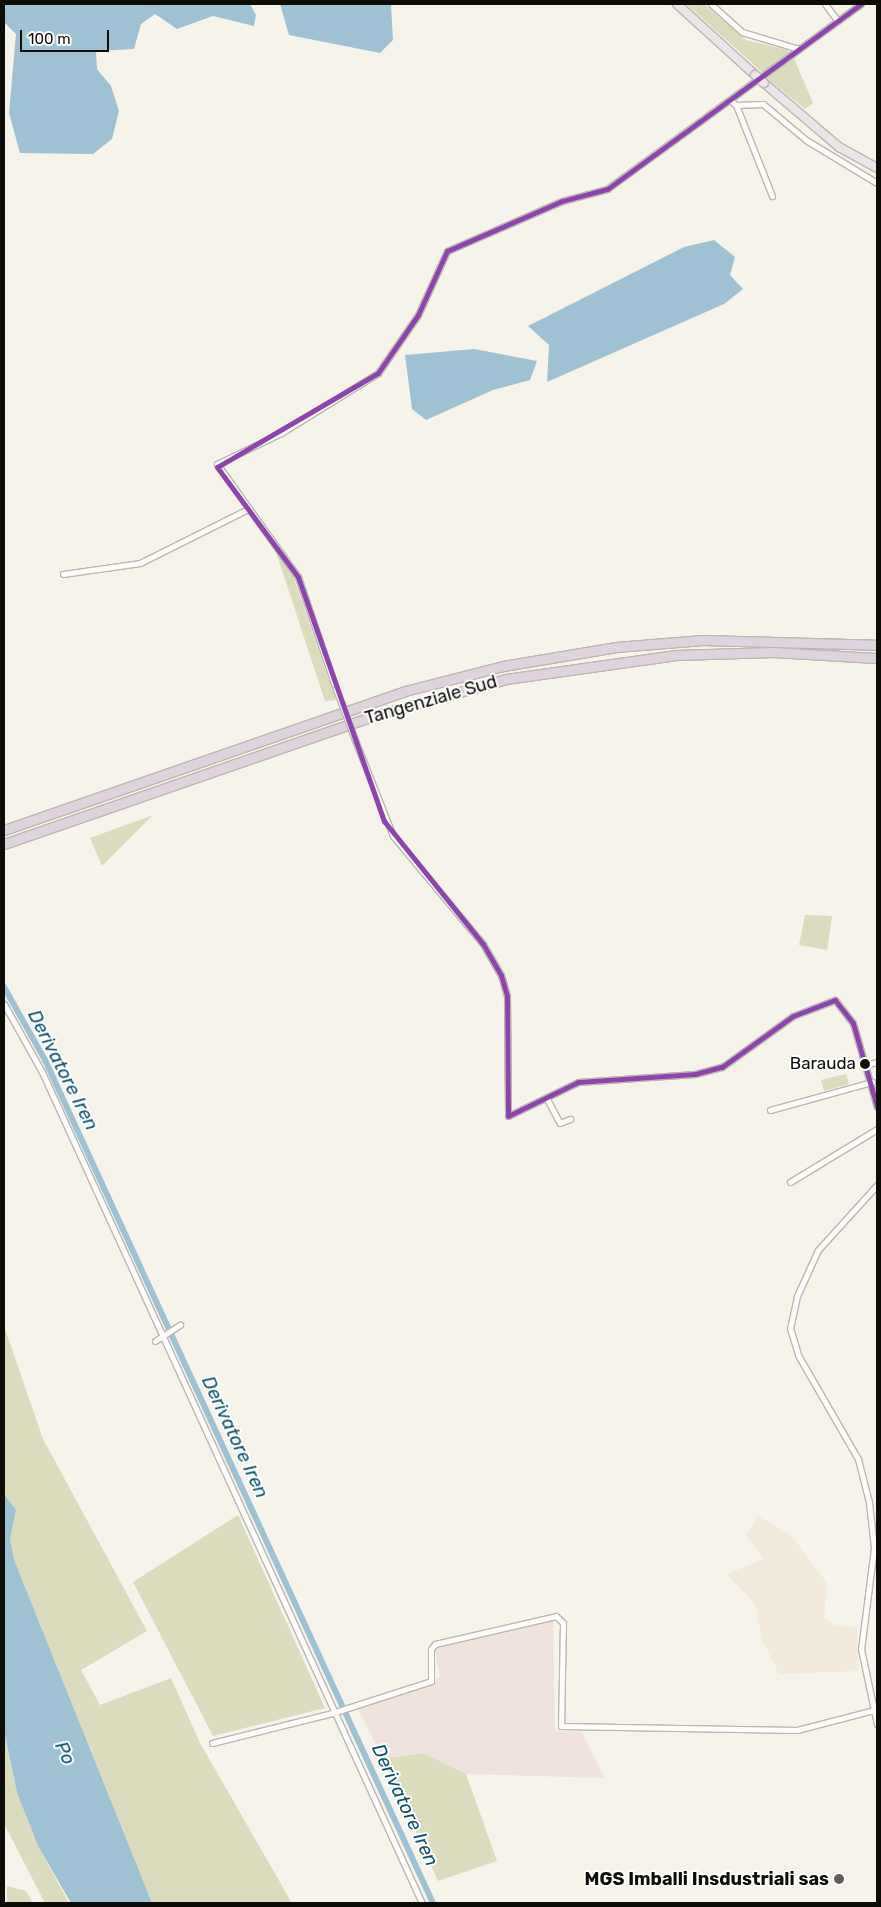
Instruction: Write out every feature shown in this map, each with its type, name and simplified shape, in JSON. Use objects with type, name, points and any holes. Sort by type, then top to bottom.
[{"type":"highway","name":"Tangenziale Sud","points":[[4,830],[405,691],[520,662],[616,647],[703,640],[788,639],[877,645]]},
{"type":"highway","name":"Tangenziale Sud","points":[[4,844],[370,717],[506,679],[676,655],[772,652],[877,658]]},
{"type":"main road","points":[[677,4],[764,83],[839,147],[877,168]]},
{"type":"street","points":[[711,4],[742,32],[799,49]]},
{"type":"street","points":[[825,4],[838,20]]},
{"type":"street","points":[[861,4],[608,189],[562,201],[448,251],[418,315],[378,373],[281,433],[218,464],[246,510],[298,576],[336,689],[393,836],[482,944],[501,975],[507,996],[508,1116],[546,1100],[559,1089],[596,1079],[695,1074],[722,1067],[794,1016],[835,1000],[853,1023],[864,1065],[872,1082],[877,1106]]},
{"type":"street","points":[[730,100],[736,105],[772,196]]},
{"type":"street","points":[[736,105],[763,104],[806,140],[877,183]]},
{"type":"street","points":[[63,574],[140,563],[246,510]]},
{"type":"street","points":[[4,1004],[42,1072],[332,1713],[422,1903]]},
{"type":"street","points":[[864,1065],[877,1062]]},
{"type":"street","points":[[770,1110],[872,1082]]},
{"type":"street","points":[[546,1100],[560,1123],[570,1119]]},
{"type":"street","points":[[790,1182],[877,1129]]},
{"type":"street","points":[[877,1185],[818,1250],[797,1296],[790,1328],[798,1355],[858,1459],[868,1495],[874,1548],[861,1649],[877,1724]]},
{"type":"street","points":[[155,1341],[161,1334],[180,1325]]},
{"type":"street","points":[[212,1743],[332,1713],[354,1703],[431,1681],[431,1649],[435,1644],[556,1616],[563,1624],[561,1726],[797,1730],[874,1710]]},
{"type":"shaded area","points":[[758,1516],[790,1534],[827,1583],[824,1618],[835,1626],[857,1627],[858,1671],[779,1674],[762,1639],[755,1604],[726,1574],[764,1559],[746,1535]]},
{"type":"shaded area","points":[[553,1619],[555,1731],[582,1732],[605,1778],[466,1774],[423,1753],[383,1759],[357,1706],[432,1684],[440,1676],[434,1648]]},
{"type":"green space","points":[[686,4],[704,4],[746,40],[788,50],[789,55],[763,73]]},
{"type":"green space","points":[[794,58],[813,103],[805,109],[767,78]]},
{"type":"green space","points":[[276,552],[290,567],[336,700],[325,701]]},
{"type":"green space","points":[[153,815],[102,866],[90,838]]},
{"type":"green space","points":[[805,915],[832,916],[827,950],[799,945]]},
{"type":"green space","points":[[846,1074],[849,1084],[824,1091],[821,1080]]},
{"type":"green space","points":[[4,1326],[43,1439],[147,1631],[81,1670],[100,1705],[171,1678],[200,1743],[292,1903],[152,1903],[15,1562],[10,1540],[16,1510],[4,1494]]},
{"type":"green space","points":[[238,1515],[325,1708],[213,1736],[133,1582]]},
{"type":"green space","points":[[4,1730],[17,1793],[38,1846],[69,1903],[45,1903],[4,1824]]},
{"type":"green space","points":[[423,1753],[466,1774],[497,1861],[438,1881],[383,1759]]},
{"type":"green space","points":[[7,1886],[26,1891],[33,1903],[7,1903]]},
{"type":"water","points":[[4,4],[250,4],[256,15],[254,26],[213,16],[177,29],[155,14],[141,24],[134,49],[96,51],[97,69],[111,86],[119,111],[112,139],[93,154],[20,153],[9,113],[16,34],[4,22]]},
{"type":"water","points":[[280,4],[391,4],[393,40],[380,53],[289,35]]},
{"type":"water","points":[[714,240],[735,257],[730,275],[743,289],[724,304],[547,382],[549,345],[528,326],[684,247]]},
{"type":"water","points":[[474,349],[537,361],[530,380],[493,390],[426,420],[412,409],[405,355]]},
{"type":"water","name":"Po","points":[[4,1494],[16,1510],[10,1540],[15,1562],[152,1903],[71,1903],[38,1846],[17,1793],[4,1730]]},
{"type":"waterway","name":"Derivatore Iren","points":[[4,987],[45,1060],[433,1903]]},
{"type":"transit line","points":[[861,4],[607,189],[562,201],[447,251],[418,315],[378,373],[217,467],[298,577],[384,821],[483,944],[501,975],[507,996],[508,1116],[578,1082],[695,1074],[722,1067],[793,1016],[835,1000],[853,1023],[877,1107]]},
{"type":"place","name":"Barauda","points":[[865,1064]]},
{"type":"place","name":"MGS Imballi Insdustriali sas","points":[[839,1879]]}]
